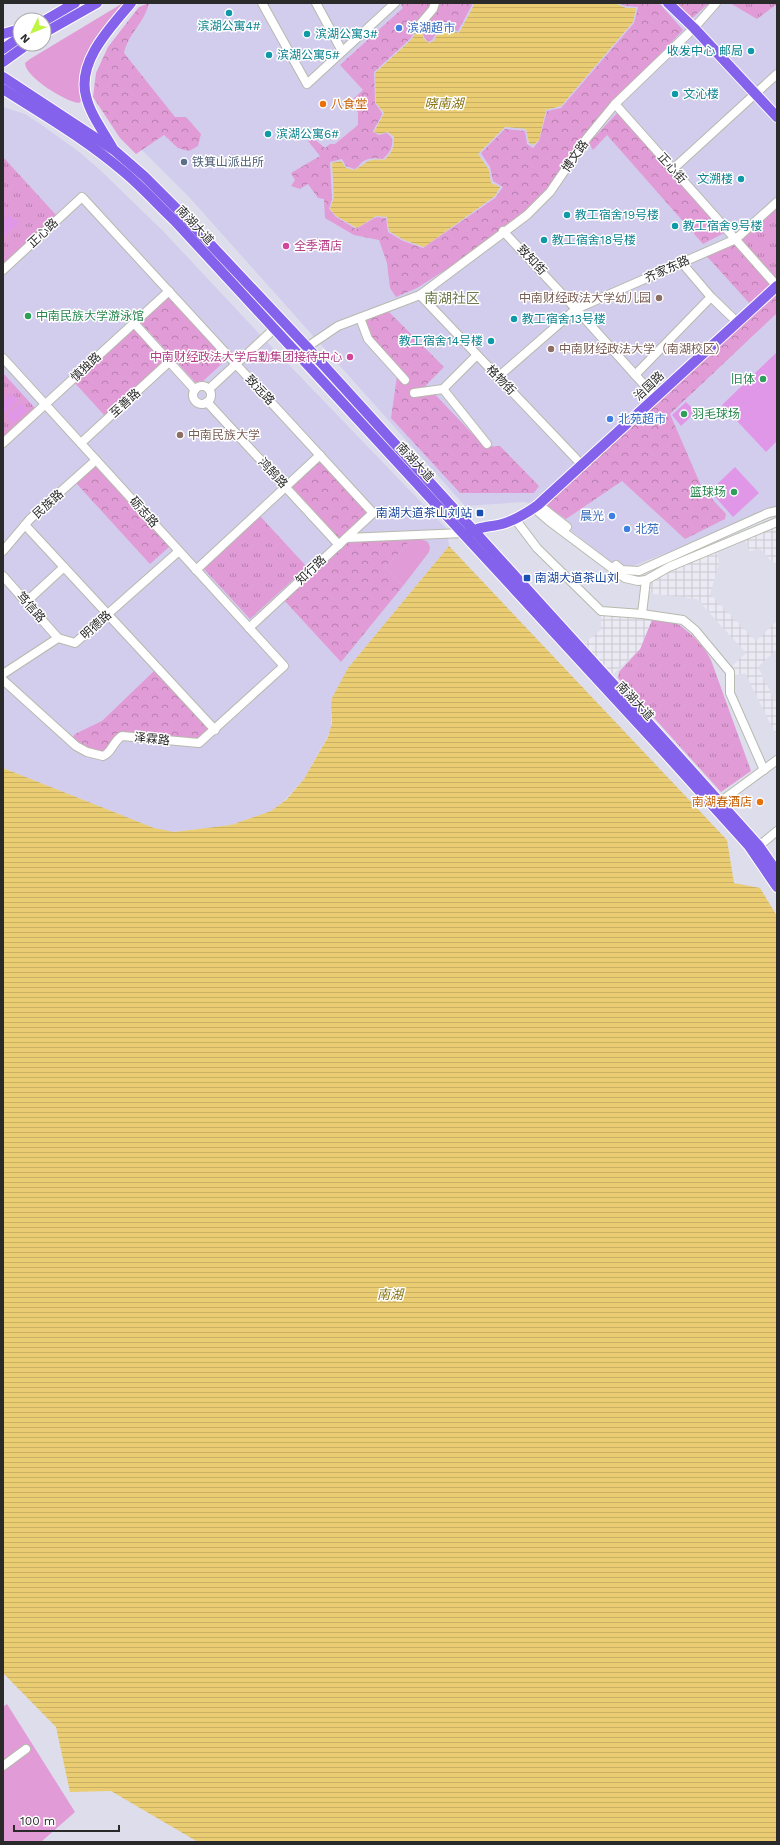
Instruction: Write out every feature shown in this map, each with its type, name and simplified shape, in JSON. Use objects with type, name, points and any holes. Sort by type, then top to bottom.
[{"type":"main road","points":[[52,16],[75,3]]},
{"type":"main road","points":[[52,28],[97,3]]},
{"type":"main road","points":[[114,150],[88,103],[85,94],[85,78],[87,69],[97,49],[132,3]]},
{"type":"main road","points":[[668,3],[694,28],[777,117]]},
{"type":"main road","points":[[3,48],[12,42]]},
{"type":"main road","points":[[3,62],[17,52]]},
{"type":"main road","name":"南湖大道","points":[[3,77],[114,150],[160,191],[307,347],[468,533],[749,846],[777,887]]},
{"type":"main road","name":"南湖大道","points":[[3,89],[60,125],[125,172],[175,221],[720,802],[759,846],[777,872]]},
{"type":"main road","points":[[3,98],[24,102]]},
{"type":"main road","name":"治国路","points":[[468,533],[502,524],[522,516],[536,506],[777,286]]},
{"type":"street","points":[[262,3],[307,84],[395,3]]},
{"type":"street","points":[[316,3],[342,51]]},
{"type":"street","points":[[416,29],[434,9],[435,3]]},
{"type":"street","name":"博文路","points":[[307,347],[338,326],[420,295],[527,215],[550,192],[587,138],[615,104],[694,28],[716,3]]},
{"type":"street","points":[[673,169],[777,74]]},
{"type":"street","name":"正心街","points":[[615,104],[777,286]]},
{"type":"street","name":"正心路","points":[[3,270],[82,196]]},
{"type":"street","name":"致远路","points":[[82,196],[373,513]]},
{"type":"street","name":"齐家东路","points":[[498,377],[576,309],[736,239],[777,202]]},
{"type":"street","name":"致知街","points":[[504,231],[656,398]]},
{"type":"street","points":[[682,263],[711,297],[737,322]]},
{"type":"street","name":"慎独路","points":[[3,443],[169,291]]},
{"type":"street","name":"格物街","points":[[420,295],[582,465]]},
{"type":"street","points":[[636,375],[711,297]]},
{"type":"street","points":[[360,318],[368,340],[405,380]]},
{"type":"street","points":[[134,323],[195,390]]},
{"type":"street","points":[[209,389],[274,328]]},
{"type":"street","points":[[414,393],[443,390],[477,355]]},
{"type":"street","name":"砺志路","points":[[3,358],[284,666]]},
{"type":"street","name":"至善路","points":[[81,443],[170,362]]},
{"type":"street","points":[[203,386],[209,389],[210,397],[207,402],[201,403],[196,401],[193,395],[195,390],[203,386]]},
{"type":"street","points":[[443,390],[487,444]]},
{"type":"street","name":"鸿鹄路","points":[[207,402],[339,545]]},
{"type":"street","points":[[196,570],[320,455]]},
{"type":"street","name":"民族路","points":[[3,551],[25,525],[96,460]]},
{"type":"street","points":[[536,506],[622,570],[639,571],[777,511]]},
{"type":"street","points":[[536,506],[549,521],[625,578],[638,581],[646,580],[669,567],[777,522]]},
{"type":"street","name":"知行路","points":[[249,628],[373,513]]},
{"type":"street","points":[[514,519],[537,548],[601,611],[642,614],[683,620],[695,630],[730,672],[730,693],[764,770]]},
{"type":"street","points":[[25,525],[215,730]]},
{"type":"street","points":[[347,538],[468,533]]},
{"type":"street","name":"明德路","points":[[58,638],[72,643],[77,642],[179,551]]},
{"type":"street","points":[[26,602],[64,567]]},
{"type":"street","name":"笃信路","points":[[3,576],[58,638]]},
{"type":"street","points":[[642,614],[646,580]]},
{"type":"street","points":[[3,674],[58,638]]},
{"type":"street","name":"泽霖路","points":[[3,680],[64,737],[87,752],[105,755],[110,752],[116,741],[122,736],[197,744],[215,730],[284,666]]},
{"type":"street","points":[[720,802],[777,760]]},
{"type":"street","points":[[759,846],[777,831]]},
{"type":"street","points":[[3,1766],[26,1749]]},
{"type":"shaded area","name":"中南财经政法大学（南湖校区）","points":[[146,3],[777,3],[777,511],[622,570],[538,505],[524,502],[465,506],[189,197],[136,144],[109,54]]},
{"type":"shaded area","name":"中南民族大学","points":[[3,107],[25,114],[39,123],[78,151],[100,170],[163,231],[266,341],[447,529],[449,546],[348,668],[331,705],[331,730],[304,779],[279,806],[271,811],[231,825],[174,832],[161,831],[3,768]]},
{"type":"shaded area","points":[[3,198],[5,208],[4,220],[10,215],[19,223],[3,238]]},
{"type":"shaded area","name":"旧体","points":[[777,352],[777,441],[766,452],[722,405]]},
{"type":"shaded area","points":[[12,393],[18,400],[4,414],[3,401]]},
{"type":"shaded area","name":"羽毛球场","points":[[686,402],[696,412],[681,426],[672,415]]},
{"type":"shaded area","points":[[21,403],[27,410],[13,423],[6,416]]},
{"type":"shaded area","name":"篮球场","points":[[735,467],[759,493],[733,517],[710,491]]},
{"type":"shaded area","points":[[777,522],[777,567],[760,549],[749,551],[744,535]]},
{"type":"shaded area","points":[[717,549],[719,563],[710,594],[756,641],[777,621],[777,649],[758,667],[777,705],[777,737],[745,673],[731,678],[730,672],[733,665],[746,653],[697,599],[654,594],[645,587],[662,573]]},
{"type":"shaded area","points":[[601,611],[653,617],[640,649],[611,676],[583,644],[601,630]]},
{"type":"green space","points":[[123,3],[124,4],[82,67],[80,85],[81,101],[79,103],[73,102],[56,94],[39,82],[27,69],[25,63],[42,52],[52,52],[52,46]]},
{"type":"green space","points":[[149,3],[144,16],[126,46],[124,53],[175,117],[186,117],[201,134],[198,146],[189,151],[178,148],[164,135],[136,154],[120,138],[93,97],[96,73],[108,47],[139,7]]},
{"type":"green space","points":[[400,3],[470,3],[472,5],[458,31],[448,27],[437,31],[433,39],[429,42],[424,37],[422,29],[414,32],[411,38],[374,72],[375,103],[382,113],[373,132],[379,135],[387,133],[392,138],[391,147],[383,159],[367,159],[354,169],[346,166],[342,159],[330,162],[332,199],[329,209],[336,217],[356,229],[376,217],[386,218],[388,232],[403,241],[423,248],[495,198],[503,187],[493,181],[490,167],[481,153],[505,129],[525,131],[527,144],[533,148],[539,141],[547,111],[561,108],[634,23],[638,7],[626,6],[617,3],[659,3],[683,30],[611,106],[547,191],[524,213],[464,258],[417,288],[396,297],[390,288],[387,263],[379,240],[354,235],[325,218],[324,199],[318,198],[308,184],[300,189],[291,186],[295,180],[291,173],[320,156],[308,141],[313,138],[325,148],[330,144],[335,144],[358,125],[358,113],[351,101],[363,90],[340,65],[403,8]]},
{"type":"green space","points":[[673,3],[709,3],[689,21]]},
{"type":"green space","points":[[730,3],[777,3],[777,4],[757,19]]},
{"type":"green space","points":[[618,112],[724,233],[703,244],[607,135],[593,150],[589,143]]},
{"type":"green space","points":[[3,157],[57,216],[3,265]]},
{"type":"green space","points":[[777,206],[777,280],[741,241]]},
{"type":"green space","points":[[729,239],[774,286],[752,306],[702,251]]},
{"type":"green space","points":[[777,289],[777,313],[670,414],[702,488],[726,514],[725,519],[685,539],[622,481],[566,519],[544,504]]},
{"type":"green space","points":[[168,295],[227,359],[202,382],[195,382],[140,322]]},
{"type":"green space","points":[[389,312],[444,367],[426,385],[485,447],[500,446],[539,486],[534,493],[460,493],[391,418],[398,369],[368,339],[358,319]]},
{"type":"green space","points":[[133,328],[164,362],[105,416],[74,382]]},
{"type":"green space","points":[[3,373],[35,408],[3,438]]},
{"type":"green space","points":[[319,460],[368,513],[340,539],[291,486]]},
{"type":"green space","points":[[95,466],[169,547],[150,564],[76,483]]},
{"type":"green space","points":[[260,516],[307,567],[250,619],[203,568]]},
{"type":"green space","points":[[418,538],[428,542],[430,547],[429,552],[403,586],[385,567],[407,546],[407,539]]},
{"type":"green space","points":[[407,539],[407,546],[385,567],[403,586],[341,662],[283,599],[348,541]]},
{"type":"green space","points":[[653,617],[670,620],[681,626],[694,637],[706,651],[711,660],[751,771],[721,792],[618,678],[619,672],[640,649]]},
{"type":"green space","points":[[154,671],[208,729],[197,739],[118,735],[113,739],[104,753],[89,748],[74,739],[73,737],[75,734],[102,721]]},
{"type":"green space","points":[[7,1704],[75,1812],[41,1842],[3,1842],[3,1707]]},
{"type":"water","name":"晓南湖","points":[[472,3],[614,3],[626,8],[636,8],[633,22],[561,106],[546,110],[539,140],[533,145],[529,143],[526,129],[505,127],[478,154],[489,170],[491,183],[500,187],[495,196],[424,247],[404,240],[389,231],[387,217],[376,216],[357,228],[336,216],[330,209],[334,197],[332,163],[341,161],[346,168],[354,170],[373,160],[384,160],[391,153],[394,144],[394,137],[388,132],[380,134],[374,132],[384,113],[376,103],[375,73],[412,39],[416,32],[422,30],[423,38],[429,43],[434,41],[438,32],[448,29],[459,33],[474,5]]},
{"type":"water","name":"南湖","points":[[449,546],[727,840],[734,883],[760,888],[777,916],[777,1842],[198,1842],[111,1791],[70,1792],[56,1727],[3,1673],[3,768],[154,828],[174,832],[231,825],[271,811],[286,800],[304,779],[328,737],[332,723],[332,698],[348,668]]},
{"type":"place","name":"滨湖公寓4#","points":[[229,13]]},
{"type":"place","name":"滨湖超市","points":[[399,28]]},
{"type":"place","name":"滨湖公寓3#","points":[[307,34]]},
{"type":"place","name":"收发中心 邮局","points":[[751,51]]},
{"type":"place","name":"滨湖公寓5#","points":[[269,55]]},
{"type":"place","name":"文沁楼","points":[[675,94]]},
{"type":"place","name":"八食堂","points":[[323,104]]},
{"type":"place","name":"滨湖公寓6#","points":[[268,134]]},
{"type":"place","name":"铁箕山派出所","points":[[184,162]]},
{"type":"place","name":"文溯楼","points":[[741,179]]},
{"type":"place","name":"教工宿舍19号楼","points":[[567,215]]},
{"type":"place","name":"教工宿舍9号楼","points":[[675,226]]},
{"type":"place","name":"教工宿舍18号楼","points":[[544,240]]},
{"type":"place","name":"全季酒店","points":[[286,246]]},
{"type":"place","name":"中南财经政法大学幼儿园","points":[[659,298]]},
{"type":"place","name":"中南民族大学游泳馆","points":[[28,316]]},
{"type":"place","name":"教工宿舍13号楼","points":[[514,319]]},
{"type":"place","name":"教工宿舍14号楼","points":[[491,341]]},
{"type":"place","name":"中南财经政法大学（南湖校区）","points":[[551,349]]},
{"type":"place","name":"中南财经政法大学后勤集团接待中心","points":[[350,357]]},
{"type":"place","name":"旧体","points":[[763,379]]},
{"type":"place","name":"羽毛球场","points":[[684,414]]},
{"type":"place","name":"北苑超市","points":[[610,419]]},
{"type":"place","name":"中南民族大学","points":[[180,435]]},
{"type":"place","name":"篮球场","points":[[734,492]]},
{"type":"place","name":"南湖大道茶山刘站","points":[[480,513]]},
{"type":"place","name":"晨光","points":[[612,516]]},
{"type":"place","name":"北苑","points":[[627,529]]},
{"type":"place","name":"南湖大道茶山刘","points":[[527,578]]},
{"type":"place","name":"南湖春酒店","points":[[760,802]]},
{"type":"district","name":"南湖社区","points":[[452,298]]}]
